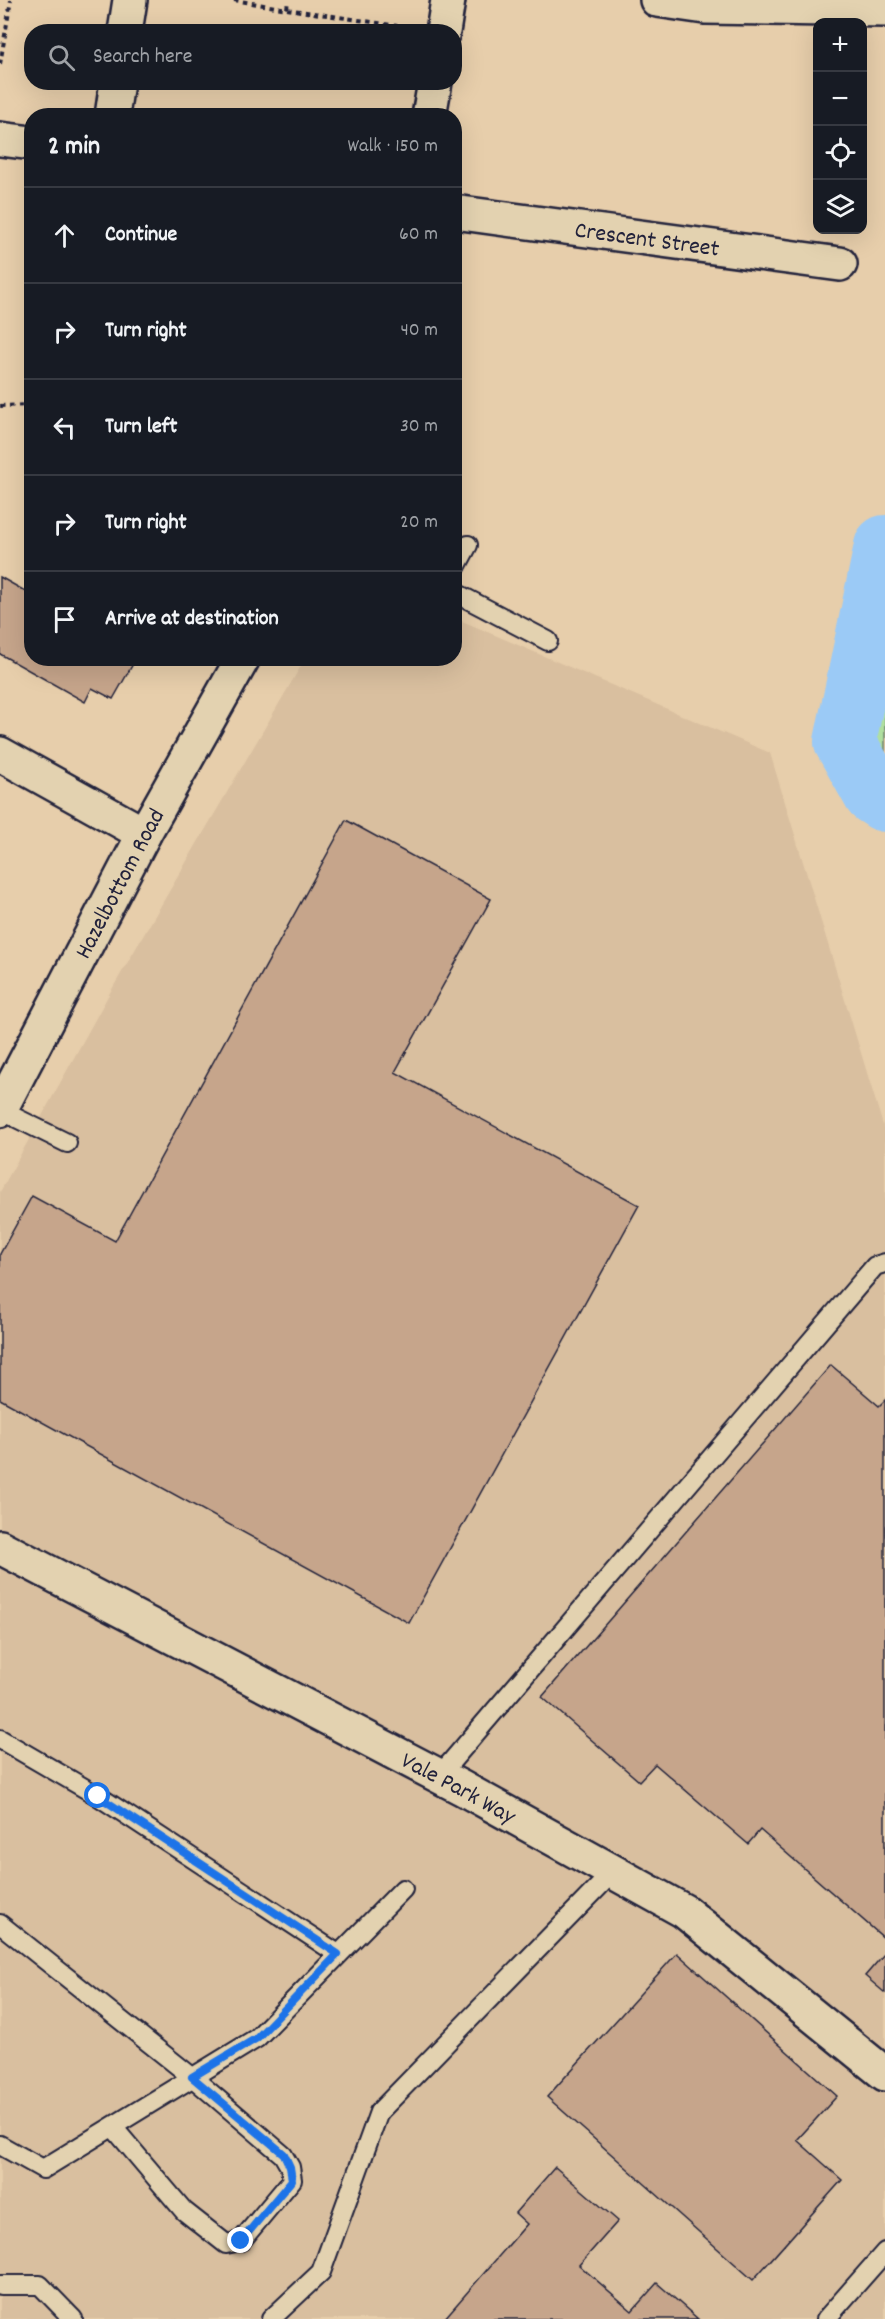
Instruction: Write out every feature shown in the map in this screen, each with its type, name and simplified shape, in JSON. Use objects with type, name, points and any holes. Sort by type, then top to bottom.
[{"type":"street","points":[[126,24],[130,0]]},
{"type":"street","points":[[436,24],[448,0]]},
{"type":"street","points":[[657,0],[705,7],[885,10]]},
{"type":"street","points":[[113,108],[116,90]]},
{"type":"street","points":[[430,108],[434,90]]},
{"type":"street","points":[[0,139],[24,142]]},
{"type":"street","name":"Crescent Street","points":[[462,213],[840,264]]},
{"type":"street","name":"Hazelbottom Road","points":[[0,1110],[144,834],[238,666]]},
{"type":"street","points":[[0,754],[144,834]]},
{"type":"street","name":"Vale Park Way","points":[[0,1547],[439,1776],[684,1911],[885,2074]]},
{"type":"lane","points":[[462,557],[468,546]]},
{"type":"lane","points":[[462,596],[548,641]]},
{"type":"lane","points":[[0,1110],[67,1143]]},
{"type":"lane","points":[[439,1776],[875,1266],[885,1263]]},
{"type":"lane","points":[[0,1739],[98,1796],[338,1954]]},
{"type":"lane","points":[[271,2319],[321,2272],[379,2112],[613,1872]]},
{"type":"lane","points":[[0,2145],[43,2169],[257,2038],[403,1889]]},
{"type":"lane","points":[[0,1924],[192,2077],[284,2154],[290,2167],[292,2180],[241,2241],[226,2244],[184,2211],[113,2127]]},
{"type":"lane","points":[[826,2319],[885,2252]]},
{"type":"lane","points":[[0,2285],[40,2285],[73,2319]]},
{"type":"path","points":[[0,64],[11,0]]},
{"type":"path","points":[[234,0],[387,24]]},
{"type":"path","points":[[287,9],[288,0]]},
{"type":"path","points":[[0,406],[24,405]]},
{"type":"shaded area","points":[[462,621],[770,753],[885,1132],[885,2319],[0,2319],[0,1192],[108,996],[301,666],[462,666]]},
{"type":"green space","points":[[885,644],[885,769],[865,733]]},
{"type":"building","points":[[0,577],[24,590],[24,666],[132,666],[113,699],[92,688],[85,702],[0,654]]},
{"type":"building","points":[[346,820],[491,899],[395,1072],[639,1205],[409,1623],[0,1399],[0,1254],[32,1196],[115,1241]]},
{"type":"building","points":[[831,1365],[879,1406],[885,1400],[885,1939],[760,1830],[748,1844],[655,1764],[639,1781],[542,1697]]},
{"type":"building","points":[[677,1953],[837,2096],[797,2140],[842,2180],[753,2280],[547,2097]]},
{"type":"building","points":[[885,1953],[885,1993],[865,1976]]},
{"type":"building","points":[[555,2167],[618,2221],[579,2265],[632,2311],[657,2283],[698,2319],[444,2319],[527,2224],[515,2213]]},
{"type":"waterway","points":[[885,546],[845,742],[874,794],[885,801]]},
{"type":"route","points":[[98,1796],[338,1954],[257,2038],[192,2077],[284,2154],[290,2167],[292,2180],[241,2241]]}]
